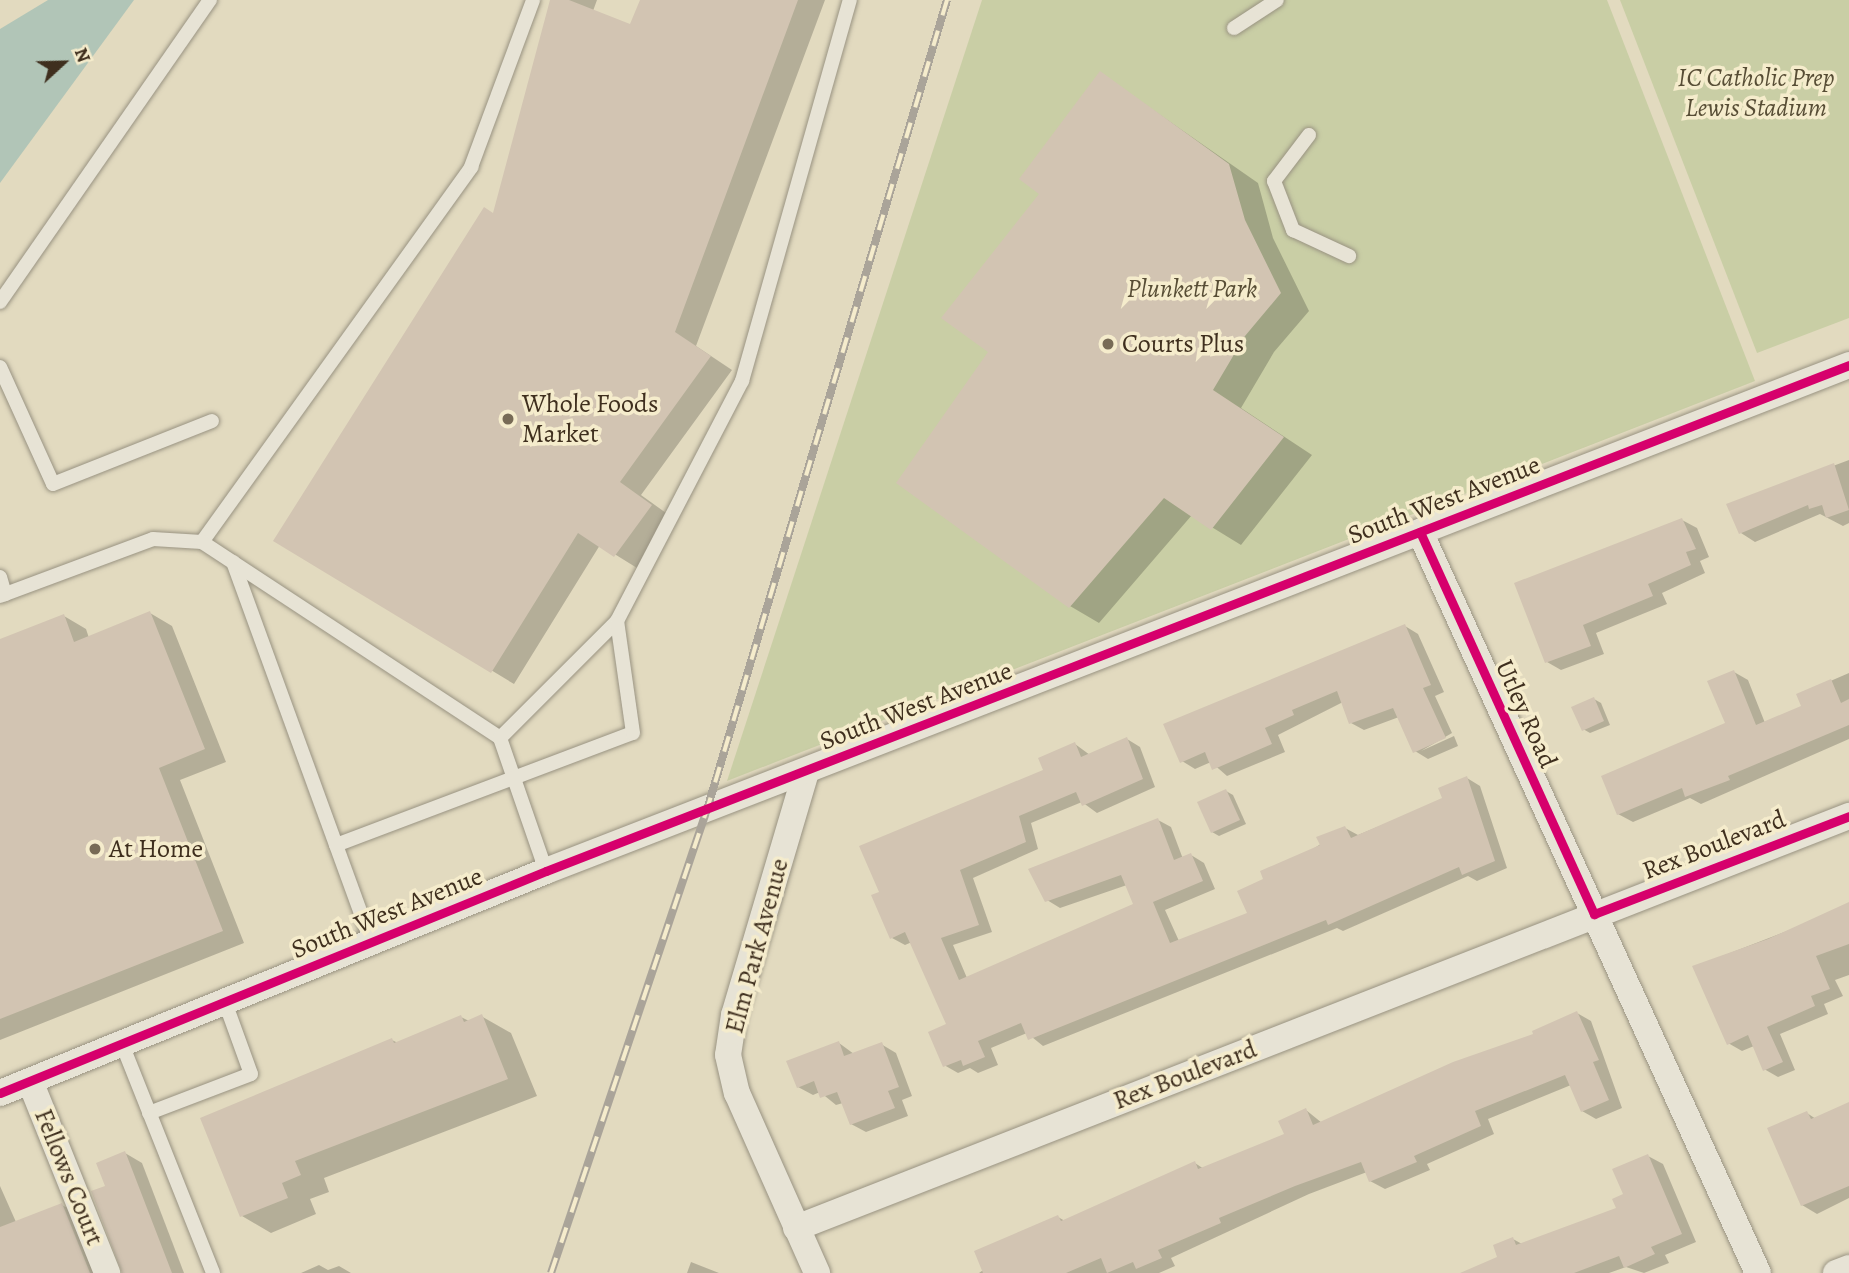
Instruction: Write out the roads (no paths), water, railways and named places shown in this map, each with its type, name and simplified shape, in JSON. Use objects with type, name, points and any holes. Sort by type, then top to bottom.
[{"type":"street","name":"South West Avenue","points":[[0,1093],[546,872],[1849,365]]},
{"type":"street","name":"Utley Road","points":[[1420,532],[1758,1273]]},
{"type":"street","name":"Elm Park Avenue","points":[[806,772],[734,1015],[728,1055],[737,1093],[817,1273]]},
{"type":"street","name":"Rex Boulevard","points":[[796,1228],[1849,816]]},
{"type":"street","name":"Fellows Court","points":[[30,1081],[107,1273]]},
{"type":"street","points":[[1836,1273],[1849,1268]]},
{"type":"lane","points":[[0,302],[210,0]]},
{"type":"lane","points":[[202,542],[471,167],[484,141],[533,0]]},
{"type":"lane","points":[[500,738],[617,621],[742,381],[850,0]]},
{"type":"lane","points":[[1234,28],[1277,0]]},
{"type":"lane","points":[[1309,135],[1274,181],[1293,230],[1349,256]]},
{"type":"lane","points":[[0,367],[53,484],[212,421]]},
{"type":"lane","points":[[0,577],[3,595],[153,538],[202,542],[500,738],[546,872]]},
{"type":"lane","points":[[233,562],[371,942]]},
{"type":"lane","points":[[336,845],[633,733],[617,621]]},
{"type":"lane","points":[[149,1113],[251,1074],[225,1002]]},
{"type":"lane","points":[[122,1044],[213,1273]]},
{"type":"railway","points":[[551,1273],[706,813],[947,0]]},
{"type":"place","name":"Courts Plus","points":[[1108,344]]},
{"type":"place","name":"Whole Foods Market","points":[[508,419]]},
{"type":"place","name":"At Home","points":[[95,849]]},
{"type":"park label","name":"IC Catholic Prep Lewis Stadium","points":[[1756,93]]},
{"type":"park label","name":"Plunkett Park","points":[[1192,289]]}]
